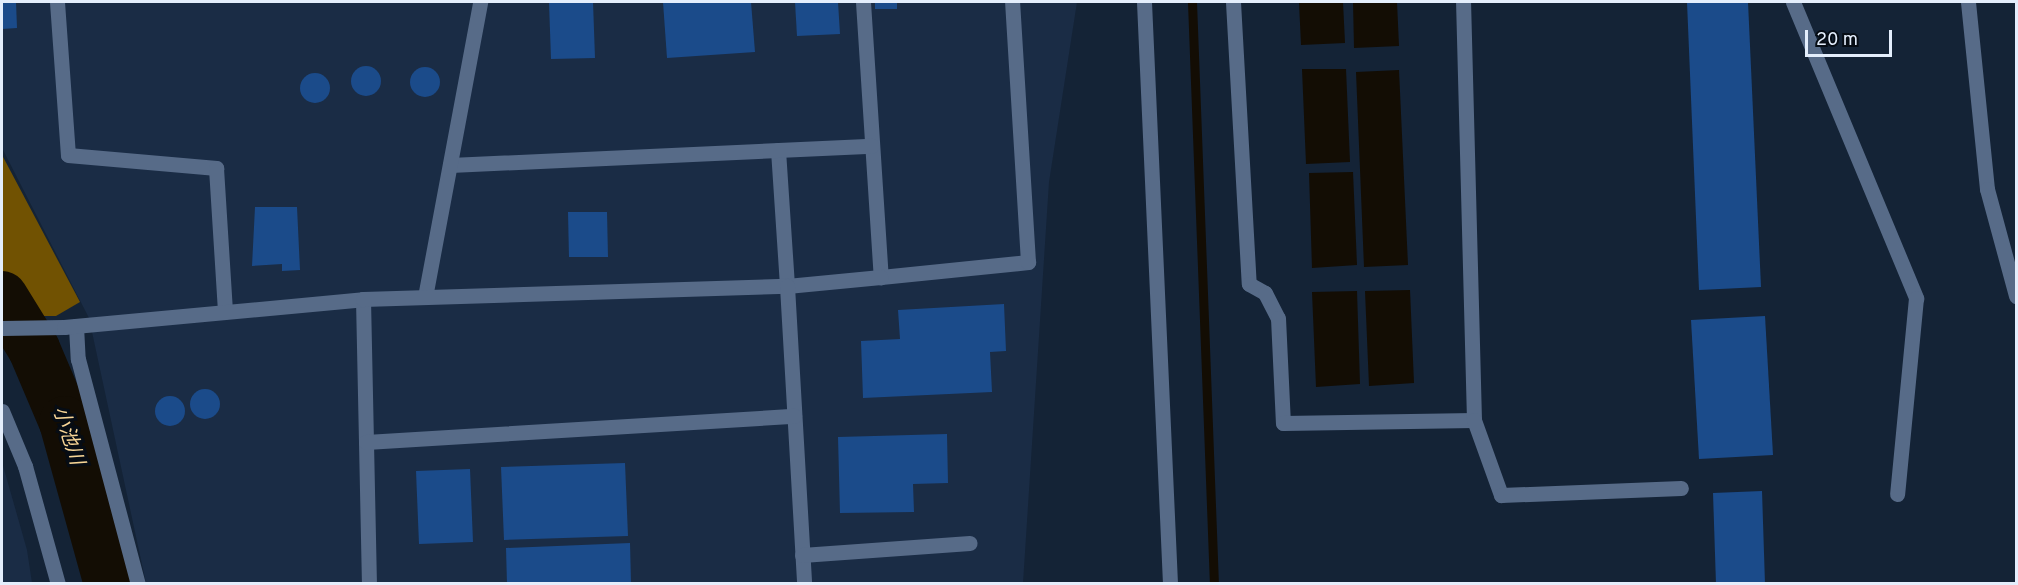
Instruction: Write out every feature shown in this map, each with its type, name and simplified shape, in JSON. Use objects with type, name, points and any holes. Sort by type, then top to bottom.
[{"type":"street","points":[[57,2],[68,155],[216,168],[225,312]]},
{"type":"street","points":[[425,297],[480,2]]},
{"type":"street","points":[[863,2],[880,277]]},
{"type":"street","points":[[2,327],[70,326],[363,299],[787,286],[1028,262],[1012,2]]},
{"type":"street","points":[[1144,2],[1170,584]]},
{"type":"street","points":[[1233,2],[1249,284],[1265,293],[1278,318],[1283,423],[1474,420]]},
{"type":"street","points":[[1463,2],[1474,420],[1501,495],[1681,488]]},
{"type":"street","points":[[1793,2],[1916,298],[1897,494]]},
{"type":"street","points":[[1968,2],[1987,189],[2016,296]]},
{"type":"street","points":[[450,165],[872,146]]},
{"type":"street","points":[[778,150],[804,584]]},
{"type":"street","points":[[363,299],[369,584]]},
{"type":"street","points":[[70,326],[138,584]]},
{"type":"street","points":[[2,411],[25,466],[58,584]]},
{"type":"street","points":[[366,442],[794,416]]},
{"type":"street","points":[[802,555],[970,543]]},
{"type":"shaded area","points":[[2,2],[1077,2],[1049,182],[1023,583],[146,583],[89,318],[2,148]]},
{"type":"shaded area","points":[[1299,2],[1343,2],[1345,43],[1301,45]]},
{"type":"shaded area","points":[[1353,2],[1397,2],[1399,46],[1354,48]]},
{"type":"shaded area","points":[[1302,69],[1346,69],[1350,162],[1306,164]]},
{"type":"shaded area","points":[[1399,70],[1408,265],[1364,267],[1356,72]]},
{"type":"shaded area","points":[[2,155],[80,302],[56,316],[2,316]]},
{"type":"shaded area","points":[[1353,172],[1357,265],[1312,268],[1309,173]]},
{"type":"shaded area","points":[[1410,290],[1414,383],[1369,386],[1365,291]]},
{"type":"shaded area","points":[[1357,291],[1360,384],[1316,387],[1312,292]]},
{"type":"shaded area","points":[[2,462],[27,550],[32,583],[2,583]]},
{"type":"building","points":[[2,2],[16,2],[17,28],[2,29]]},
{"type":"building","points":[[549,2],[593,2],[595,58],[551,59]]},
{"type":"building","points":[[663,2],[751,2],[755,52],[667,58]]},
{"type":"building","points":[[795,2],[838,2],[840,34],[797,36]]},
{"type":"building","points":[[875,2],[897,2],[897,9],[875,9]]},
{"type":"building","points":[[1687,2],[1748,2],[1761,287],[1699,290]]},
{"type":"building","points":[[366,66],[377,70],[381,81],[377,92],[366,96],[355,92],[351,81],[355,70]]},
{"type":"building","points":[[425,67],[436,71],[440,82],[436,93],[425,97],[414,93],[410,82],[414,71]]},
{"type":"building","points":[[315,73],[326,77],[330,88],[326,99],[315,103],[304,99],[300,88],[304,77]]},
{"type":"building","points":[[255,207],[297,207],[300,270],[282,271],[282,264],[252,266]]},
{"type":"building","points":[[568,212],[607,212],[608,257],[569,257]]},
{"type":"building","points":[[1004,304],[1006,351],[990,352],[992,392],[863,398],[861,341],[900,339],[898,310]]},
{"type":"building","points":[[1765,316],[1773,455],[1699,459],[1691,320]]},
{"type":"building","points":[[205,389],[216,393],[220,404],[216,415],[205,419],[194,415],[190,404],[194,393]]},
{"type":"building","points":[[170,396],[181,400],[185,411],[181,422],[170,426],[159,422],[155,411],[159,400]]},
{"type":"building","points":[[947,434],[948,483],[913,484],[914,512],[840,513],[838,437]]},
{"type":"building","points":[[625,463],[628,536],[504,540],[501,467]]},
{"type":"building","points":[[470,469],[473,542],[419,544],[416,471]]},
{"type":"building","points":[[1762,491],[1765,584],[1716,584],[1713,493]]},
{"type":"building","points":[[630,543],[631,584],[507,584],[506,548]]},
{"type":"waterway","points":[[1192,2],[1214,584]]},
{"type":"waterway","name":"小池川","points":[[2,297],[34,349],[65,422],[110,584]]}]
